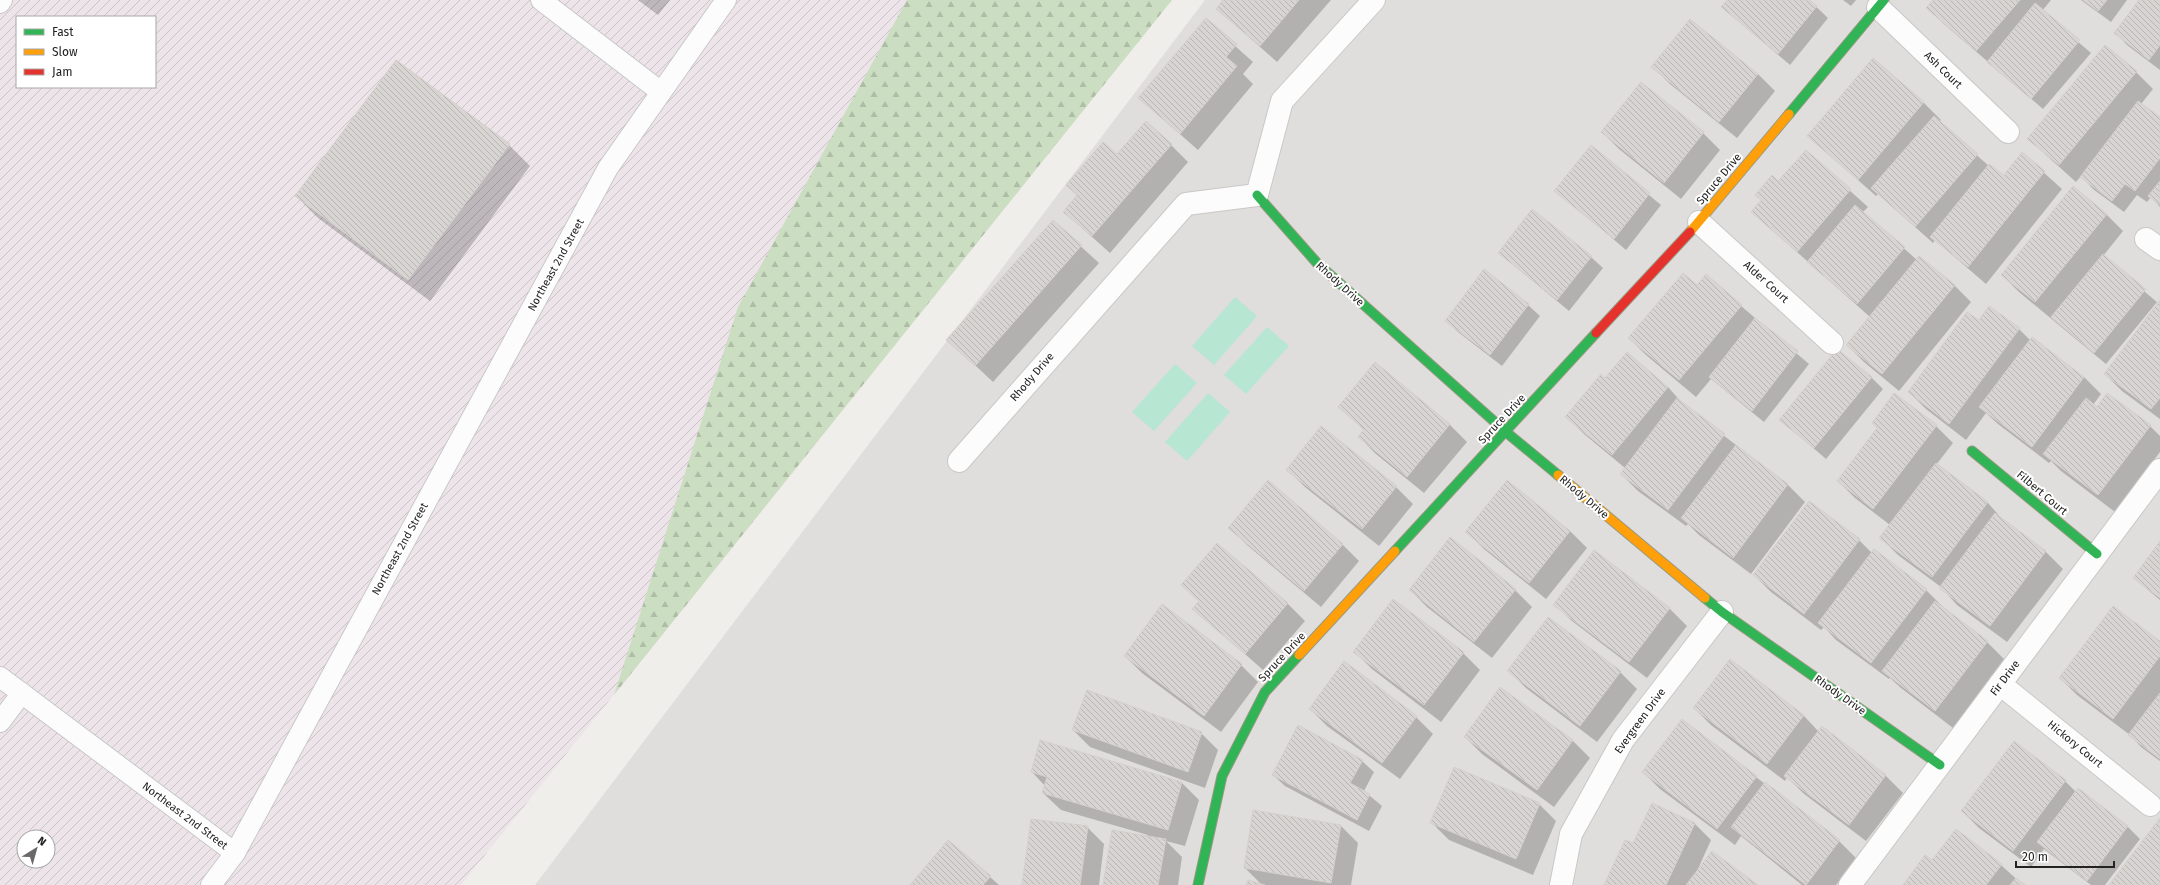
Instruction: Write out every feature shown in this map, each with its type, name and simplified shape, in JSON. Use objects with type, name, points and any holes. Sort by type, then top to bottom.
[{"type":"street","points":[[1257,195],[1282,101],[1374,0]]},
{"type":"street","name":"Ash Court","points":[[1881,3],[2008,132]]},
{"type":"street","name":"Spruce Drive","points":[[1198,885],[1222,776],[1265,692],[1699,222],[1881,3]]},
{"type":"street","name":"Rhody Drive","points":[[959,461],[1186,204],[1257,195],[1317,263],[1506,432],[1722,612],[1940,765]]},
{"type":"street","name":"Alder Court","points":[[1699,222],[1832,342]]},
{"type":"street","name":"Filbert Court","points":[[1972,451],[2097,554]]},
{"type":"street","name":"Fir Drive","points":[[1850,885],[2160,470]]},
{"type":"street","name":"Evergreen Drive","points":[[1561,885],[1570,834],[1623,740],[1722,612]]},
{"type":"street","name":"Hickory Court","points":[[2000,684],[2150,805]]},
{"type":"lane","points":[[541,0],[661,92]]},
{"type":"lane","name":"Northeast 2nd Street","points":[[0,677],[235,853],[608,168],[726,0]]},
{"type":"lane","points":[[0,722],[22,693]]},
{"type":"lane","points":[[211,885],[235,853]]},
{"type":"shaded area","points":[[0,0],[1172,0],[461,885],[0,885]]},
{"type":"shaded area","points":[[1205,0],[2160,0],[2160,885],[535,885]]},
{"type":"green space","points":[[907,0],[1172,0],[614,695],[738,307]]},
{"type":"green space","points":[[1235,297],[1257,316],[1214,365],[1192,346]]},
{"type":"green space","points":[[1267,327],[1289,346],[1246,394],[1224,375]]},
{"type":"green space","points":[[1175,364],[1197,383],[1154,431],[1132,412]]},
{"type":"green space","points":[[1208,393],[1230,412],[1187,461],[1165,442]]},
{"type":"building","points":[[1223,0],[1299,0],[1260,46],[1216,9]]},
{"type":"building","points":[[1727,0],[1810,0],[1817,6],[1778,54],[1721,7]]},
{"type":"building","points":[[1933,0],[2020,0],[1976,51],[1926,8]]},
{"type":"building","points":[[2083,0],[2107,0],[2098,11]]},
{"type":"building","points":[[2139,0],[2160,0],[2160,45],[2149,60],[2114,33]]},
{"type":"building","points":[[2035,3],[2080,40],[2031,99],[1987,62]]},
{"type":"building","points":[[1206,18],[1237,44],[1226,57],[1237,66],[1180,134],[1138,98]]},
{"type":"building","points":[[1690,19],[1758,74],[1719,122],[1651,67]]},
{"type":"building","points":[[2105,45],[2137,71],[2059,165],[2027,139]]},
{"type":"building","points":[[1873,58],[1924,102],[1858,180],[1807,136]]},
{"type":"building","points":[[396,60],[510,144],[408,280],[295,196]]},
{"type":"building","points":[[1641,82],[1704,132],[1664,183],[1601,132]]},
{"type":"building","points":[[2138,101],[2160,117],[2160,158],[2135,191],[2125,184],[2112,201],[2080,177]]},
{"type":"building","points":[[1934,116],[1978,154],[1915,227],[1871,188]]},
{"type":"building","points":[[1146,121],[1172,144],[1092,236],[1063,212],[1077,195],[1066,185],[1103,142],[1117,154]]},
{"type":"building","points":[[1591,145],[1650,193],[1614,239],[1554,191]]},
{"type":"building","points":[[1806,150],[1851,189],[1797,252],[1751,212],[1761,200],[1755,195],[1772,175],[1778,181]]},
{"type":"building","points":[[2022,152],[2045,171],[1968,267],[1930,237],[1989,164],[2004,175]]},
{"type":"building","points":[[2160,181],[2160,205],[2148,196]]},
{"type":"building","points":[[2073,186],[2107,214],[2035,302],[2001,275]]},
{"type":"building","points":[[1855,205],[1905,247],[1857,304],[1807,262]]},
{"type":"building","points":[[1532,209],[1592,256],[1557,300],[1498,253]]},
{"type":"building","points":[[1053,220],[1082,245],[975,366],[946,340]]},
{"type":"building","points":[[2103,254],[2146,289],[2094,353],[2051,317]]},
{"type":"building","points":[[1919,256],[1955,285],[1882,374],[1846,345]]},
{"type":"building","points":[[1484,269],[1529,304],[1490,355],[1445,321]]},
{"type":"building","points":[[1683,273],[1697,285],[1706,274],[1742,305],[1679,380],[1628,338]]},
{"type":"building","points":[[2160,300],[2160,398],[2151,409],[2104,374]]},
{"type":"building","points":[[1989,306],[2020,328],[1949,424],[1908,392],[1967,312],[1979,320]]},
{"type":"building","points":[[1755,318],[1798,351],[1752,411],[1709,377]]},
{"type":"building","points":[[2032,337],[2084,377],[2032,447],[1979,407]]},
{"type":"building","points":[[1837,349],[1872,377],[1814,448],[1779,420]]},
{"type":"building","points":[[1627,352],[1668,387],[1612,455],[1565,417],[1601,374],[1605,378]]},
{"type":"building","points":[[1375,362],[1450,424],[1407,477],[1358,437],[1364,429],[1338,407]]},
{"type":"building","points":[[1894,393],[1937,425],[1873,509],[1837,481],[1877,428],[1872,423]]},
{"type":"building","points":[[2107,393],[2151,425],[2098,495],[2043,454],[2086,398],[2097,407]]},
{"type":"building","points":[[1677,398],[1725,434],[1668,510],[1620,474]]},
{"type":"building","points":[[1321,426],[1397,486],[1362,529],[1286,470]]},
{"type":"building","points":[[1736,445],[1788,484],[1733,558],[1681,518]]},
{"type":"building","points":[[1936,463],[1988,502],[1932,577],[1879,538]]},
{"type":"building","points":[[1268,480],[1343,544],[1304,591],[1228,528]]},
{"type":"building","points":[[1507,480],[1570,531],[1529,583],[1465,532]]},
{"type":"building","points":[[1809,501],[1860,539],[1804,614],[1753,575]]},
{"type":"building","points":[[1995,513],[2046,551],[1990,626],[1939,588]]},
{"type":"building","points":[[1450,537],[1516,589],[1474,642],[1409,590]]},
{"type":"building","points":[[2160,541],[2160,598],[2133,578]]},
{"type":"building","points":[[1217,543],[1288,603],[1245,654],[1192,609],[1199,601],[1181,585]]},
{"type":"building","points":[[1874,549],[1927,589],[1871,663],[1818,623]]},
{"type":"building","points":[[1594,550],[1670,608],[1629,662],[1553,605]]},
{"type":"building","points":[[1393,599],[1464,652],[1424,705],[1353,652]]},
{"type":"building","points":[[1935,601],[1988,641],[1935,711],[1882,671]]},
{"type":"building","points":[[1162,604],[1242,664],[1204,716],[1124,656]]},
{"type":"building","points":[[2113,606],[2160,641],[2160,656],[2113,719],[2059,678]]},
{"type":"building","points":[[1548,617],[1621,671],[1580,726],[1507,671]]},
{"type":"building","points":[[1730,659],[1804,715],[1767,764],[1693,708]]},
{"type":"building","points":[[1344,661],[1417,716],[1382,763],[1309,709]]},
{"type":"building","points":[[1500,687],[1573,740],[1537,790],[1464,737]]},
{"type":"building","points":[[1087,690],[1202,732],[1188,772],[1072,730]]},
{"type":"building","points":[[2160,693],[2160,759],[2128,735]]},
{"type":"building","points":[[1682,719],[1757,776],[1717,829],[1642,772]]},
{"type":"building","points":[[1298,725],[1363,760],[1350,783],[1370,794],[1357,820],[1272,775]]},
{"type":"building","points":[[1822,726],[1886,775],[1849,825],[1784,776]]},
{"type":"building","points":[[1040,740],[1182,782],[1168,830],[1042,793],[1047,777],[1031,772]]},
{"type":"building","points":[[2014,741],[2066,780],[2013,851],[1961,811]]},
{"type":"building","points":[[1454,767],[1540,803],[1516,859],[1430,823]]},
{"type":"building","points":[[1765,782],[1840,840],[1806,885],[1731,827]]},
{"type":"building","points":[[2078,788],[2128,826],[2087,881],[2037,842]]},
{"type":"building","points":[[1652,803],[1695,823],[1666,885],[1604,885],[1625,840],[1633,843]]},
{"type":"building","points":[[1253,810],[1341,825],[1331,883],[1244,868]]},
{"type":"building","points":[[2160,818],[2160,885],[2109,885]]},
{"type":"building","points":[[1031,819],[1088,826],[1080,885],[1022,885]]},
{"type":"building","points":[[1956,829],[2002,864],[1986,885],[1903,885],[1925,855],[1932,860]]},
{"type":"building","points":[[1112,830],[1166,839],[1158,885],[1103,885]]},
{"type":"building","points":[[948,840],[991,876],[983,885],[910,885]]},
{"type":"building","points":[[1712,851],[1758,885],[1686,885]]},
{"type":"building","points":[[2016,878],[2025,885],[2010,885]]},
{"type":"building","points":[[1248,880],[1265,885],[1246,885]]},
{"type":"traffic: fast","points":[[1789,114],[1884,0]]},
{"type":"traffic: fast","points":[[1257,195],[1317,263],[1506,432],[1558,475]]},
{"type":"traffic: fast","points":[[1395,551],[1596,333]]},
{"type":"traffic: fast","points":[[1972,451],[2097,554]]},
{"type":"traffic: fast","points":[[1705,598],[1722,612],[1940,765]]},
{"type":"traffic: fast","points":[[1198,885],[1222,776],[1265,692],[1299,655]]},
{"type":"traffic: slow","points":[[1690,232],[1789,114]]},
{"type":"traffic: slow","points":[[1558,475],[1705,598]]},
{"type":"traffic: slow","points":[[1299,655],[1395,551]]},
{"type":"traffic: jam","points":[[1596,333],[1690,232]]}]
